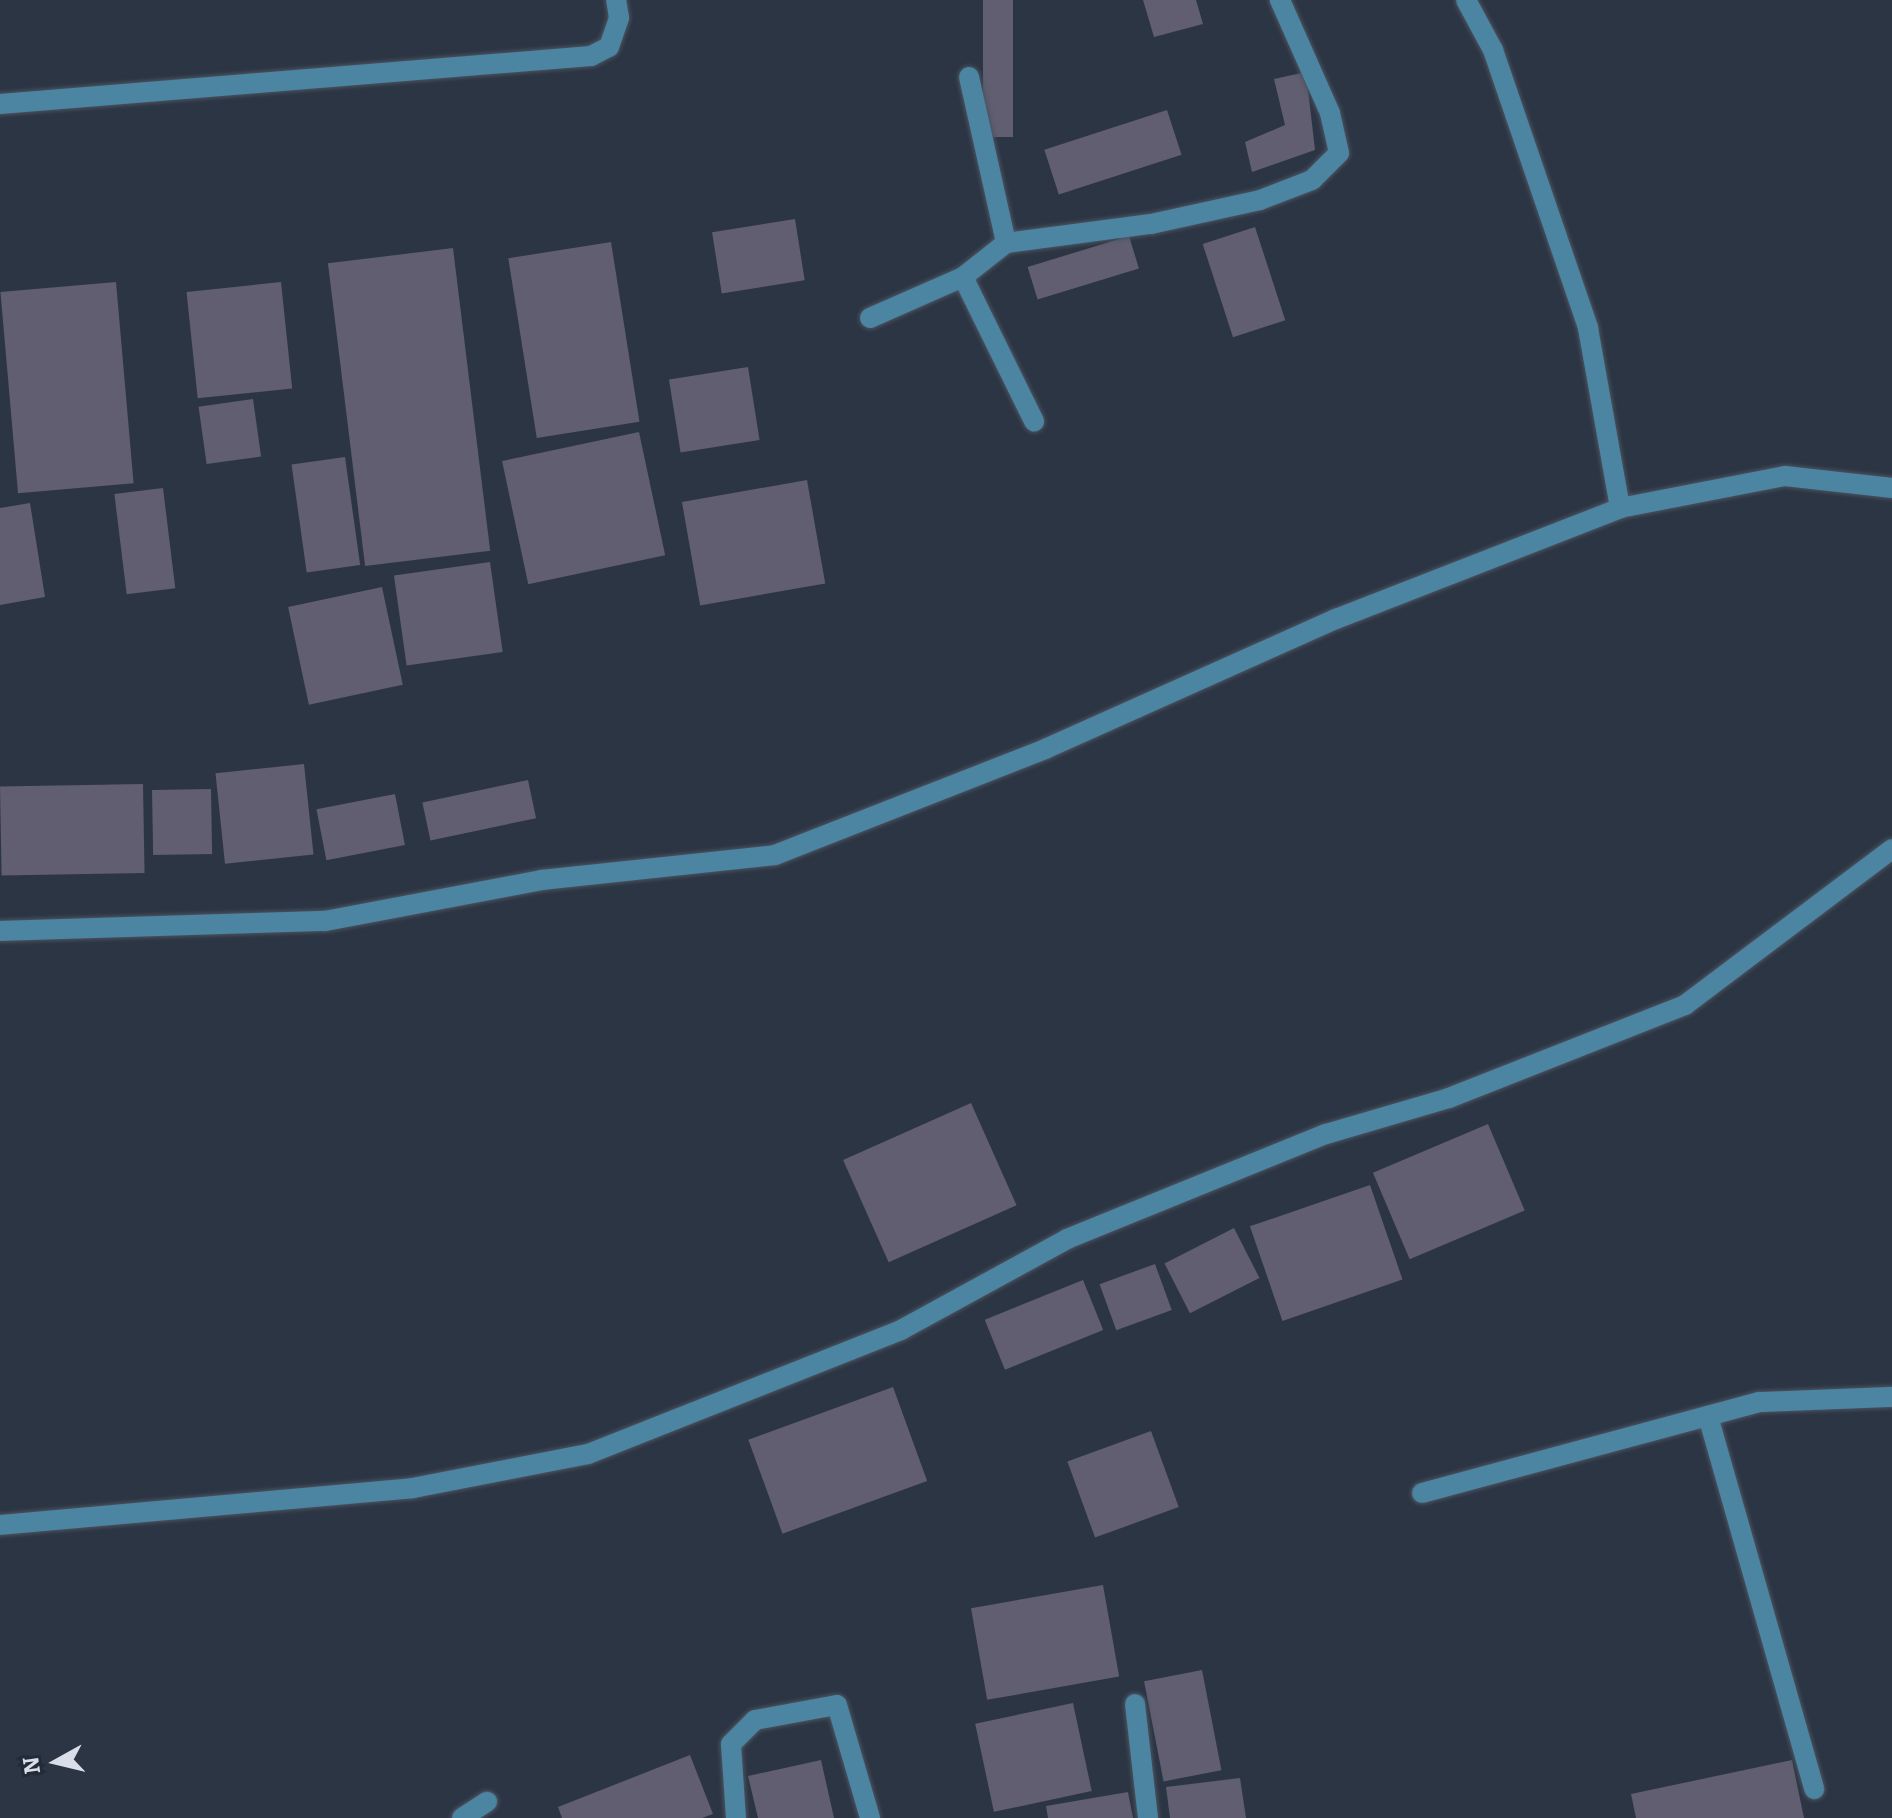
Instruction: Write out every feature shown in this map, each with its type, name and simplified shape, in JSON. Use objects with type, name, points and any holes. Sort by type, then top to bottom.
[{"type":"street","points":[[0,104],[591,56],[609,47],[619,18],[616,0]]},
{"type":"street","points":[[870,318],[963,277],[1006,243],[1151,224],[1260,200],[1312,180],[1339,153],[1330,113],[1280,0]]},
{"type":"street","points":[[1466,0],[1493,50],[1588,328],[1620,508]]},
{"type":"street","points":[[969,77],[1006,243]]},
{"type":"street","points":[[963,277],[1034,421]]},
{"type":"street","points":[[0,931],[325,921],[542,880],[775,855],[1045,749],[1336,619],[1620,508],[1785,476],[1892,488]]},
{"type":"street","points":[[0,1525],[413,1488],[588,1454],[901,1330],[1081,1233],[1326,1134],[1449,1098],[1685,1005],[1892,849]]},
{"type":"street","points":[[1422,1493],[1759,1402],[1892,1397]]},
{"type":"street","points":[[1708,1416],[1814,1789]]},
{"type":"street","points":[[1135,1704],[1148,1818]]},
{"type":"street","points":[[736,1818],[731,1744],[755,1720],[837,1705],[870,1818]]},
{"type":"street","points":[[462,1818],[487,1802]]},
{"type":"building","points":[[983,0],[1013,0],[1013,137],[983,137]]},
{"type":"building","points":[[1143,0],[1196,0],[1203,24],[1154,37]]},
{"type":"building","points":[[1306,72],[1315,150],[1252,172],[1245,142],[1285,125],[1274,79]]},
{"type":"building","points":[[1167,110],[1182,155],[1059,195],[1044,150]]},
{"type":"building","points":[[795,219],[805,280],[722,293],[712,232]]},
{"type":"building","points":[[1255,227],[1285,320],[1233,337],[1203,244]]},
{"type":"building","points":[[1129,236],[1139,269],[1038,300],[1028,267]]},
{"type":"building","points":[[611,242],[639,422],[537,438],[508,258]]},
{"type":"building","points":[[453,248],[490,551],[365,566],[328,263]]},
{"type":"building","points":[[116,282],[134,483],[18,493],[0,292]]},
{"type":"building","points":[[281,282],[292,388],[198,398],[187,292]]},
{"type":"building","points":[[748,367],[760,440],[681,453],[669,380]]},
{"type":"building","points":[[253,399],[261,456],[207,464],[199,407]]},
{"type":"building","points":[[639,432],[665,555],[528,584],[502,461]]},
{"type":"building","points":[[345,457],[360,565],[307,572],[292,465]]},
{"type":"building","points":[[807,480],[825,583],[700,605],[682,502]]},
{"type":"building","points":[[163,488],[175,588],[127,594],[114,494]]},
{"type":"building","points":[[30,503],[45,597],[0,605],[0,508]]},
{"type":"building","points":[[490,562],[503,652],[407,666],[394,575]]},
{"type":"building","points":[[382,587],[403,685],[309,705],[288,607]]},
{"type":"building","points":[[304,764],[314,855],[225,864],[215,773]]},
{"type":"building","points":[[528,780],[536,818],[430,841],[422,802]]},
{"type":"building","points":[[143,784],[145,873],[2,875],[0,786]]},
{"type":"building","points":[[211,789],[212,854],[153,855],[152,790]]},
{"type":"building","points":[[395,794],[405,845],[326,860],[316,809]]},
{"type":"building","points":[[971,1103],[1017,1205],[889,1262],[843,1160]]},
{"type":"building","points":[[1488,1124],[1525,1211],[1410,1259],[1373,1173]]},
{"type":"building","points":[[1370,1185],[1403,1280],[1282,1321],[1250,1226]]},
{"type":"building","points":[[1234,1228],[1259,1278],[1190,1313],[1165,1263]]},
{"type":"building","points":[[1155,1264],[1172,1310],[1116,1330],[1100,1284]]},
{"type":"building","points":[[1083,1280],[1103,1330],[1005,1370],[985,1320]]},
{"type":"building","points":[[893,1387],[927,1481],[782,1534],[748,1440]]},
{"type":"building","points":[[1151,1431],[1179,1507],[1095,1538],[1067,1461]]},
{"type":"building","points":[[1103,1585],[1119,1677],[987,1700],[971,1608]]},
{"type":"building","points":[[1202,1670],[1221,1770],[1164,1781],[1144,1681]]},
{"type":"building","points":[[1073,1703],[1092,1791],[994,1812],[975,1724]]},
{"type":"building","points":[[690,1755],[713,1814],[702,1818],[562,1818],[558,1807]]},
{"type":"building","points":[[821,1760],[834,1818],[758,1818],[748,1776]]},
{"type":"building","points":[[1792,1760],[1804,1818],[1636,1818],[1631,1794]]},
{"type":"building","points":[[1240,1778],[1246,1818],[1170,1818],[1166,1787]]},
{"type":"building","points":[[1128,1792],[1133,1818],[1048,1818],[1046,1806]]}]
